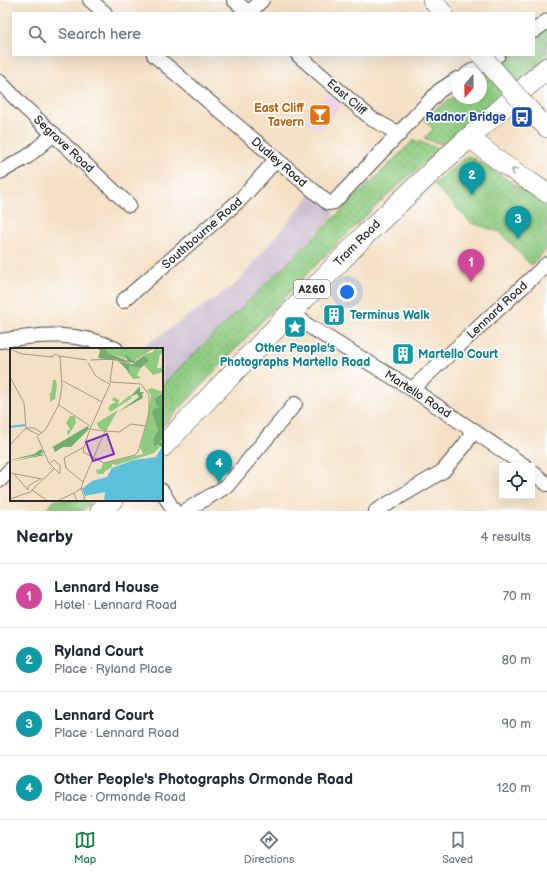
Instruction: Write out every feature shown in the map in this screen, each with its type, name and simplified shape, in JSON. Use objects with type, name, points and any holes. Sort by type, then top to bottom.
[{"type":"main road","name":"Tram Road","points":[[163,446],[365,235],[469,137],[547,68]]},
{"type":"main road","points":[[101,511],[111,501]]},
{"type":"street","points":[[90,0],[104,12]]},
{"type":"street","points":[[234,0],[248,12]]},
{"type":"street","points":[[250,12],[262,0]]},
{"type":"street","points":[[432,0],[442,12]]},
{"type":"street","points":[[535,30],[547,20]]},
{"type":"street","name":"Dudley Road","points":[[155,56],[328,203],[334,202],[400,134]]},
{"type":"street","name":"East Cliff","points":[[299,56],[372,118],[400,134]]},
{"type":"street","points":[[481,56],[547,128]]},
{"type":"street","points":[[477,68],[496,56]]},
{"type":"street","name":"Segrave Road","points":[[0,82],[129,205]]},
{"type":"street","points":[[400,134],[439,91],[451,83]]},
{"type":"street","points":[[0,172],[26,157],[54,134]]},
{"type":"street","points":[[469,137],[499,161],[547,193]]},
{"type":"street","name":"Southbourne Road","points":[[123,301],[241,199],[276,160]]},
{"type":"street","name":"Lennard Road","points":[[412,389],[547,264]]},
{"type":"street","name":"Martello Road","points":[[291,311],[307,325],[412,389],[521,463]]},
{"type":"street","points":[[0,341],[34,335],[80,337],[96,340],[114,348]]},
{"type":"street","points":[[185,511],[228,486],[295,404]]},
{"type":"street","points":[[376,511],[442,471],[464,446],[474,430]]},
{"type":"street","points":[[0,480],[10,470]]},
{"type":"street","points":[[535,474],[547,484]]},
{"type":"street","points":[[163,493],[174,511]]},
{"type":"shaded area","name":"East Cliff Tavern","points":[[328,93],[342,105],[318,132],[304,120]]},
{"type":"shaded area","points":[[312,193],[335,212],[329,221],[165,383],[163,381],[163,348],[141,348],[236,284]]},
{"type":"green space","points":[[547,28],[547,58],[443,145],[424,138],[433,129],[423,118],[451,98],[451,104],[487,104],[487,73],[510,56],[535,56],[535,37]]},
{"type":"green space","points":[[414,140],[440,149],[403,181],[332,249],[163,426],[163,384]]},
{"type":"green space","points":[[467,156],[477,160],[474,160],[474,162],[478,163],[479,161],[547,206],[547,249],[531,265],[500,232],[471,223],[434,184]]},
{"type":"green space","points":[[54,501],[92,501],[83,511],[45,511]]},
{"type":"place","name":"East Cliff Tavern","points":[[320,115]]},
{"type":"place","name":"Radnor Bridge","points":[[522,117]]},
{"type":"place","name":"Ryland Court","points":[[472,195]]},
{"type":"place","name":"Lennard Court","points":[[518,239]]},
{"type":"place","name":"Lennard House","points":[[471,282]]},
{"type":"place","name":"Terminus Walk","points":[[334,315]]},
{"type":"place","name":"Other People's Photographs Martello Road","points":[[295,327]]},
{"type":"place","name":"Martello Court","points":[[403,354]]},
{"type":"place","name":"Other People's Photographs Ormonde Road","points":[[219,483]]}]
